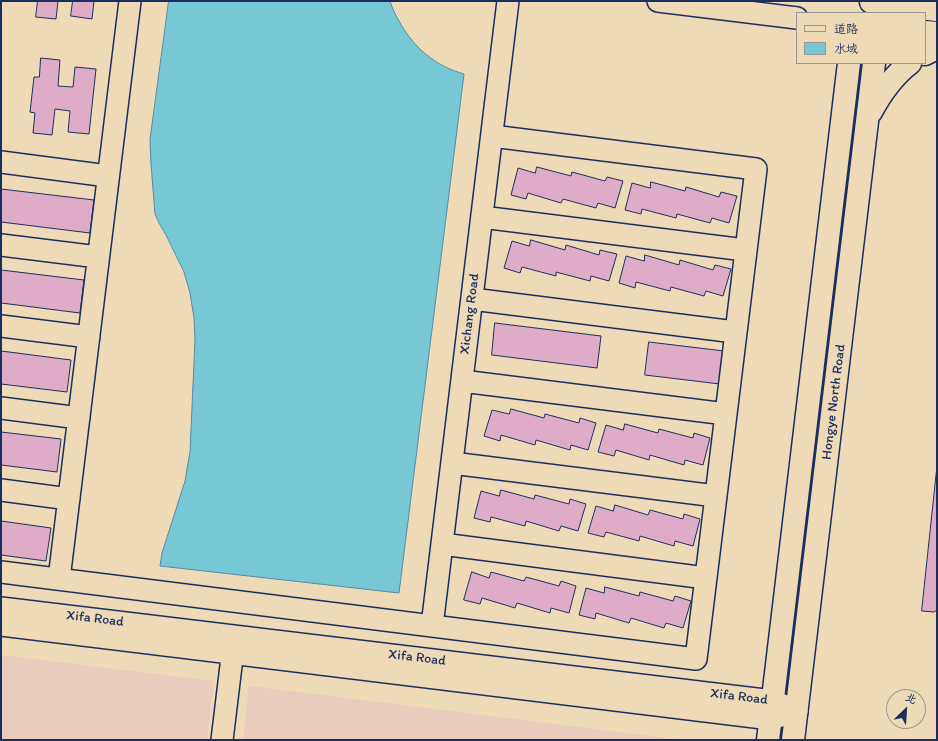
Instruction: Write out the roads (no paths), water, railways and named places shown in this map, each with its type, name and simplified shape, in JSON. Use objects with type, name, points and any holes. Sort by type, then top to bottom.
[{"type":"main road","points":[[868,6],[937,10]]},
{"type":"main road","points":[[926,32],[937,33]]},
{"type":"main road","points":[[926,54],[937,48]]},
{"type":"main road","name":"Hongye North Road","points":[[768,740],[849,64]]},
{"type":"main road","name":"Hongye North Road","points":[[793,740],[874,64]]},
{"type":"main road","points":[[866,127],[878,99],[897,74],[909,64]]},
{"type":"street","points":[[59,579],[130,1]]},
{"type":"street","name":"Xichang Road","points":[[432,626],[508,1]]},
{"type":"street","points":[[658,1],[796,18]]},
{"type":"street","points":[[1,572],[696,660],[756,169],[492,136]]},
{"type":"street","points":[[1,162],[108,176]]},
{"type":"street","points":[[482,217],[745,250]]},
{"type":"street","points":[[1,244],[98,257]]},
{"type":"street","points":[[472,299],[736,332]]},
{"type":"street","points":[[1,326],[88,337]]},
{"type":"street","points":[[462,381],[726,414]]},
{"type":"street","points":[[1,408],[79,418]]},
{"type":"street","points":[[452,463],[716,496]]},
{"type":"street","points":[[1,490],[69,499]]},
{"type":"street","points":[[442,544],[706,578]]},
{"type":"street","name":"Xifa Road","points":[[1,608],[233,645]]},
{"type":"street","name":"Xifa Road","points":[[1,625],[233,645],[772,710],[797,711]]},
{"type":"street","points":[[222,740],[233,645]]},
{"type":"water","points":[[169,1],[390,1],[405,30],[418,47],[434,61],[464,74],[399,593],[160,566],[162,553],[185,481],[190,452],[195,339],[194,318],[190,293],[184,272],[155,214],[151,164],[150,140]]}]
